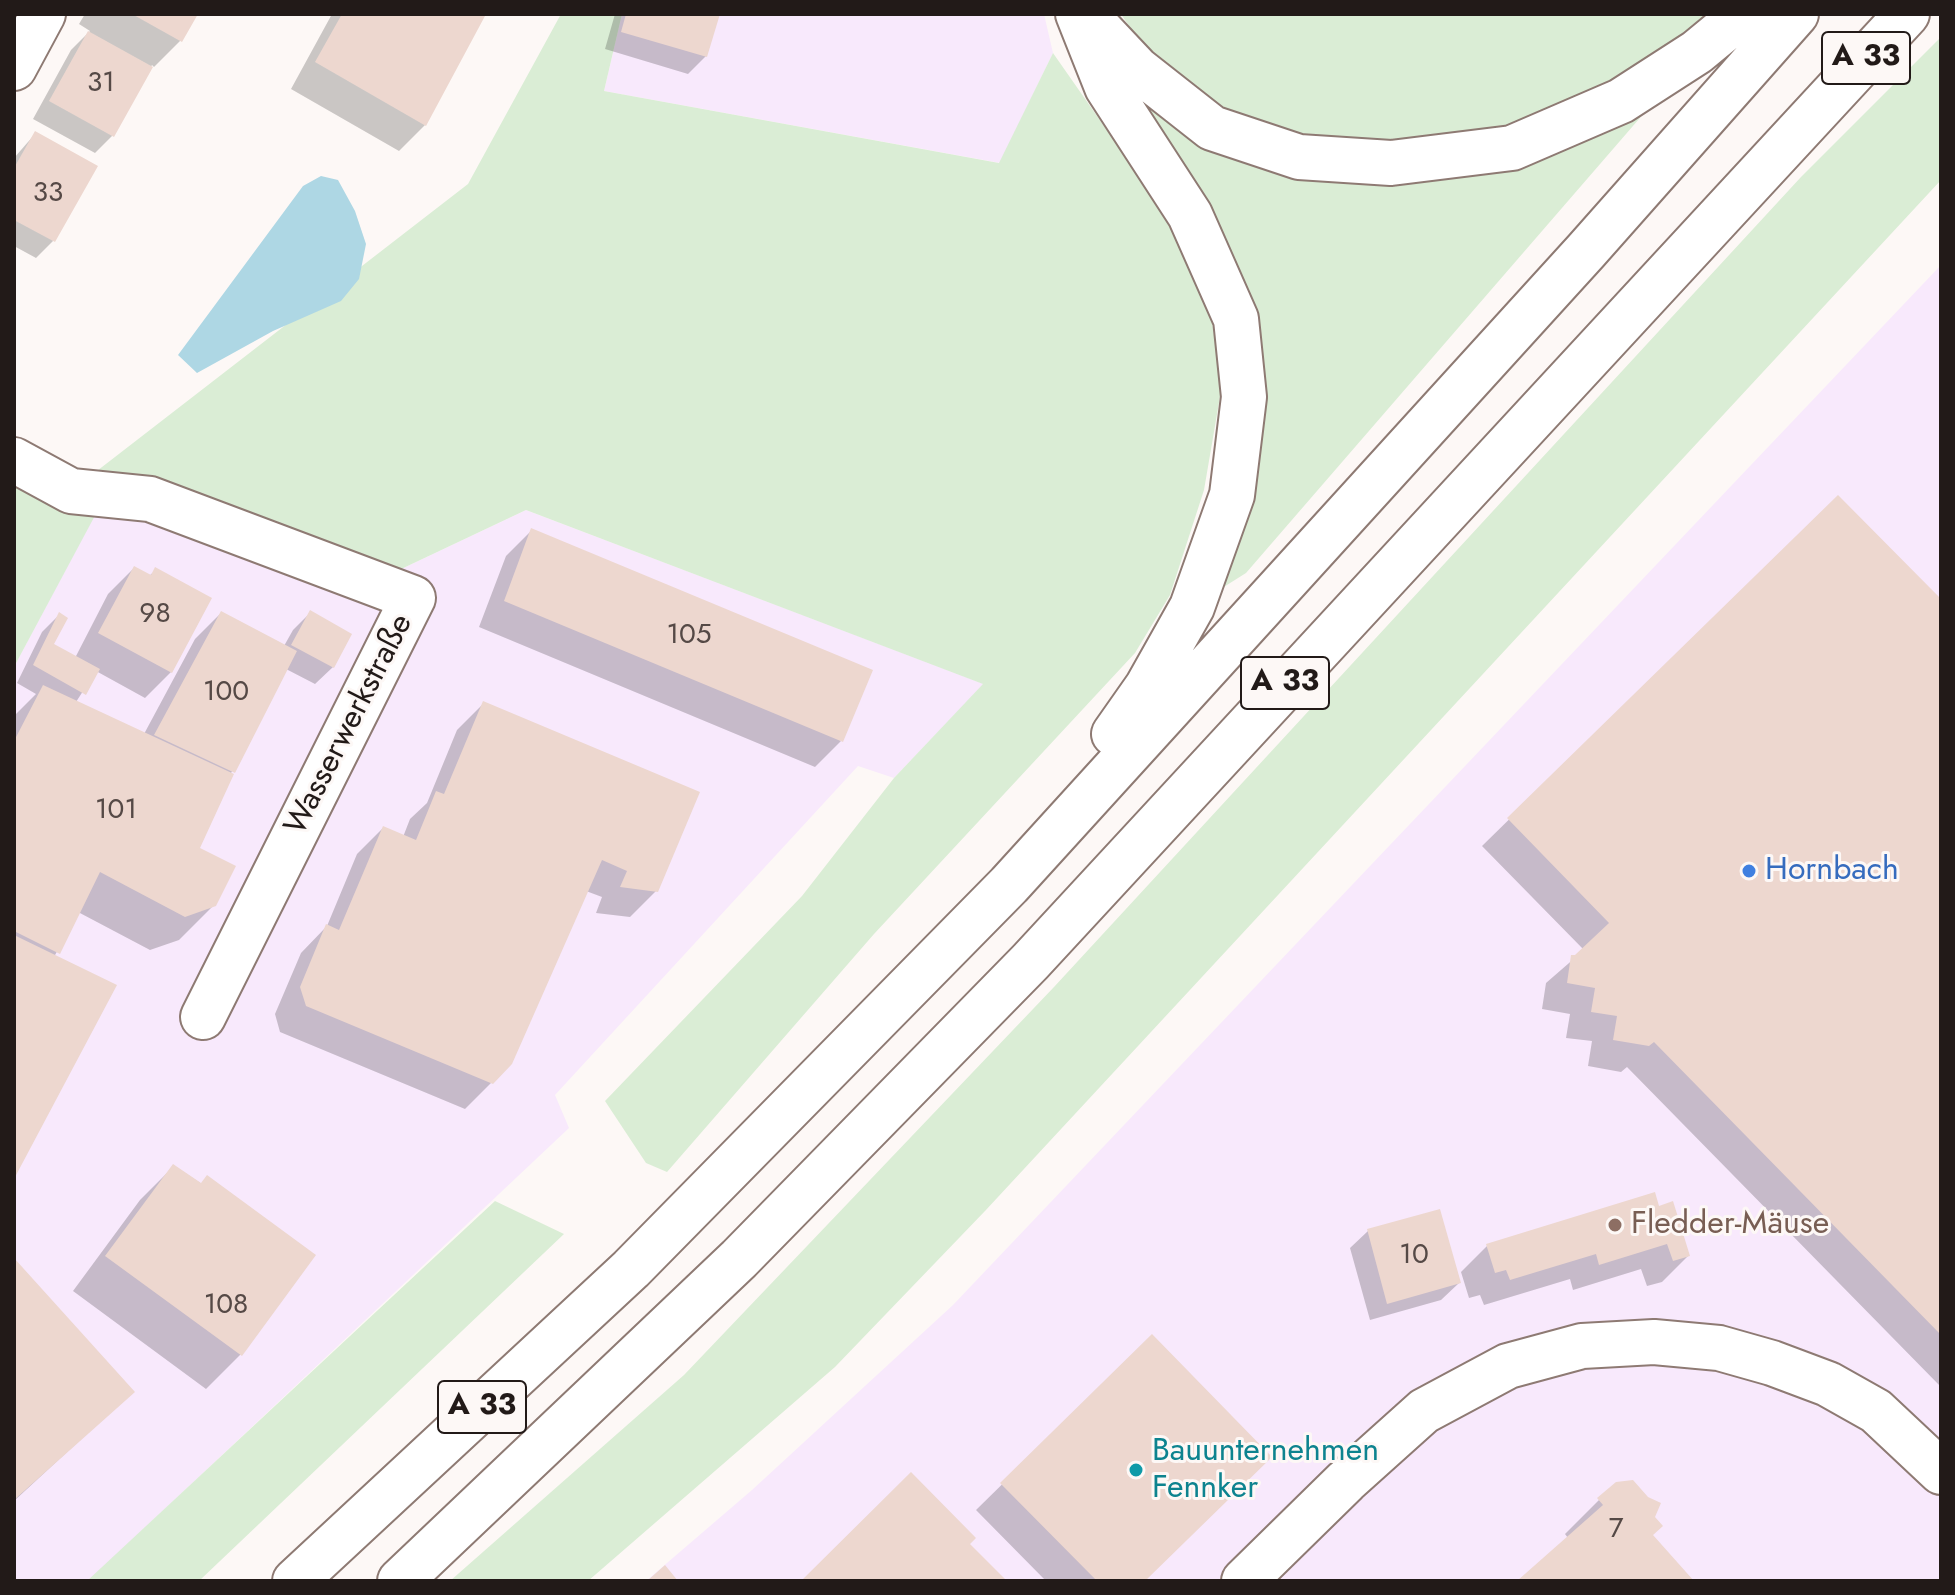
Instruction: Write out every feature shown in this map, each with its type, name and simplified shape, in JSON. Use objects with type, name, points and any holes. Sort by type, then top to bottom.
[{"type":"main road","points":[[14,68],[43,14]]},
{"type":"main road","points":[[1009,885],[1147,687],[1192,607],[1232,495],[1244,397],[1236,319],[1190,215],[1107,87],[1078,14]]},
{"type":"main road","points":[[1085,14],[1137,69],[1212,128],[1299,157],[1391,163],[1512,148],[1621,101],[1697,52],[1743,14]]},
{"type":"main road","name":"A 33","points":[[295,1581],[680,1221],[1009,885],[1575,263],[1796,14]]},
{"type":"main road","name":"A 33","points":[[400,1581],[727,1270],[1030,962],[1907,14]]},
{"type":"main road","name":"Wasserwerkstraße","points":[[14,460],[71,491],[150,499],[413,598],[203,1017]]},
{"type":"main road","points":[[1244,1581],[1346,1481],[1424,1411],[1508,1366],[1582,1346],[1654,1342],[1719,1348],[1772,1363],[1828,1384],[1876,1411],[1941,1472]]},
{"type":"shaded area","points":[[622,14],[1044,14],[1053,53],[1000,163],[604,91]]},
{"type":"shaded area","points":[[1941,265],[1941,1581],[646,1581],[752,1490],[953,1305]]},
{"type":"shaded area","points":[[105,495],[397,571],[526,510],[984,684],[894,778],[858,766],[555,1095],[569,1128],[97,1573],[87,1581],[14,1581],[14,667]]},
{"type":"green space","points":[[561,14],[622,14],[604,91],[999,163],[1053,53],[1183,239],[1210,309],[1222,385],[1204,490],[1170,595],[1135,653],[874,934],[667,1172],[646,1163],[605,1101],[802,896],[894,778],[983,684],[526,510],[397,571],[106,495],[14,667],[14,460],[71,491],[468,184]]},
{"type":"green space","points":[[1085,14],[1137,69],[1299,157],[1512,148],[1697,52],[1246,573],[1192,607],[1232,495],[1236,319]]},
{"type":"green space","points":[[1121,14],[1712,14],[1628,73],[1504,130],[1398,151],[1306,145],[1219,115],[1153,62]]},
{"type":"green space","points":[[1941,37],[1941,180],[985,1211],[835,1367],[588,1581],[450,1581],[684,1375],[1054,987],[1801,177]]},
{"type":"green space","points":[[495,1201],[564,1234],[199,1581],[87,1581]]},
{"type":"water","points":[[321,176],[338,180],[355,211],[366,244],[359,279],[341,301],[273,331],[197,373],[178,355],[303,186]]},
{"type":"building","points":[[132,14],[198,14],[182,42]]},
{"type":"building","points":[[342,14],[485,16],[426,126],[315,62]]},
{"type":"building","points":[[626,14],[720,14],[707,57],[621,32]]},
{"type":"building","points":[[88,31],[153,67],[114,137],[49,101]]},
{"type":"building","points":[[35,131],[98,166],[55,242],[14,220],[14,168]]},
{"type":"building","name":"Hornbach","points":[[1838,495],[1941,599],[1941,1335],[1654,1042],[1649,1046],[1613,1040],[1617,1016],[1591,1012],[1595,988],[1567,983],[1571,955],[1575,955],[1609,923],[1507,818]]},
{"type":"building","points":[[531,528],[873,670],[843,742],[504,601]]},
{"type":"building","points":[[134,566],[151,575],[155,567],[212,598],[172,673],[98,633]]},
{"type":"building","points":[[310,610],[352,634],[334,668],[291,645]]},
{"type":"building","points":[[221,611],[297,651],[235,773],[154,735]]},
{"type":"building","points":[[59,612],[68,618],[54,644],[100,669],[86,695],[33,665]]},
{"type":"building","points":[[43,685],[234,774],[200,848],[236,866],[216,906],[185,917],[100,872],[60,954],[14,931],[14,741]]},
{"type":"building","points":[[483,701],[700,792],[658,892],[620,887],[627,871],[602,860],[512,1064],[493,1084],[306,1006],[300,987],[326,924],[339,930],[383,826],[416,840],[436,791],[444,794]]},
{"type":"building","points":[[14,935],[117,985],[14,1179]]},
{"type":"building","points":[[173,1164],[201,1183],[207,1175],[316,1255],[242,1356],[105,1256]]},
{"type":"building","name":"Fledder-Mäuse","points":[[1655,1192],[1659,1206],[1673,1201],[1690,1256],[1673,1261],[1667,1244],[1599,1265],[1596,1254],[1510,1280],[1506,1270],[1495,1273],[1486,1244]]},
{"type":"building","points":[[1440,1209],[1461,1283],[1387,1304],[1367,1229]]},
{"type":"building","points":[[14,1258],[135,1392],[14,1500]]},
{"type":"building","name":"Bauunternehmen Fennker","points":[[1152,1334],[1272,1457],[1145,1581],[1097,1581],[1000,1483]]},
{"type":"building","points":[[911,1472],[976,1538],[970,1544],[1007,1581],[801,1581]]},
{"type":"building","points":[[1633,1480],[1648,1497],[1661,1503],[1655,1517],[1663,1526],[1653,1535],[1694,1581],[1517,1581],[1603,1505],[1597,1498],[1616,1482]]},
{"type":"building","points":[[665,1565],[678,1581],[647,1581]]},
{"type":"place","name":"Hornbach","points":[[1749,871]]},
{"type":"place","name":"Fledder-Mäuse","points":[[1615,1225]]},
{"type":"place","name":"Bauunternehmen Fennker","points":[[1136,1470]]}]
